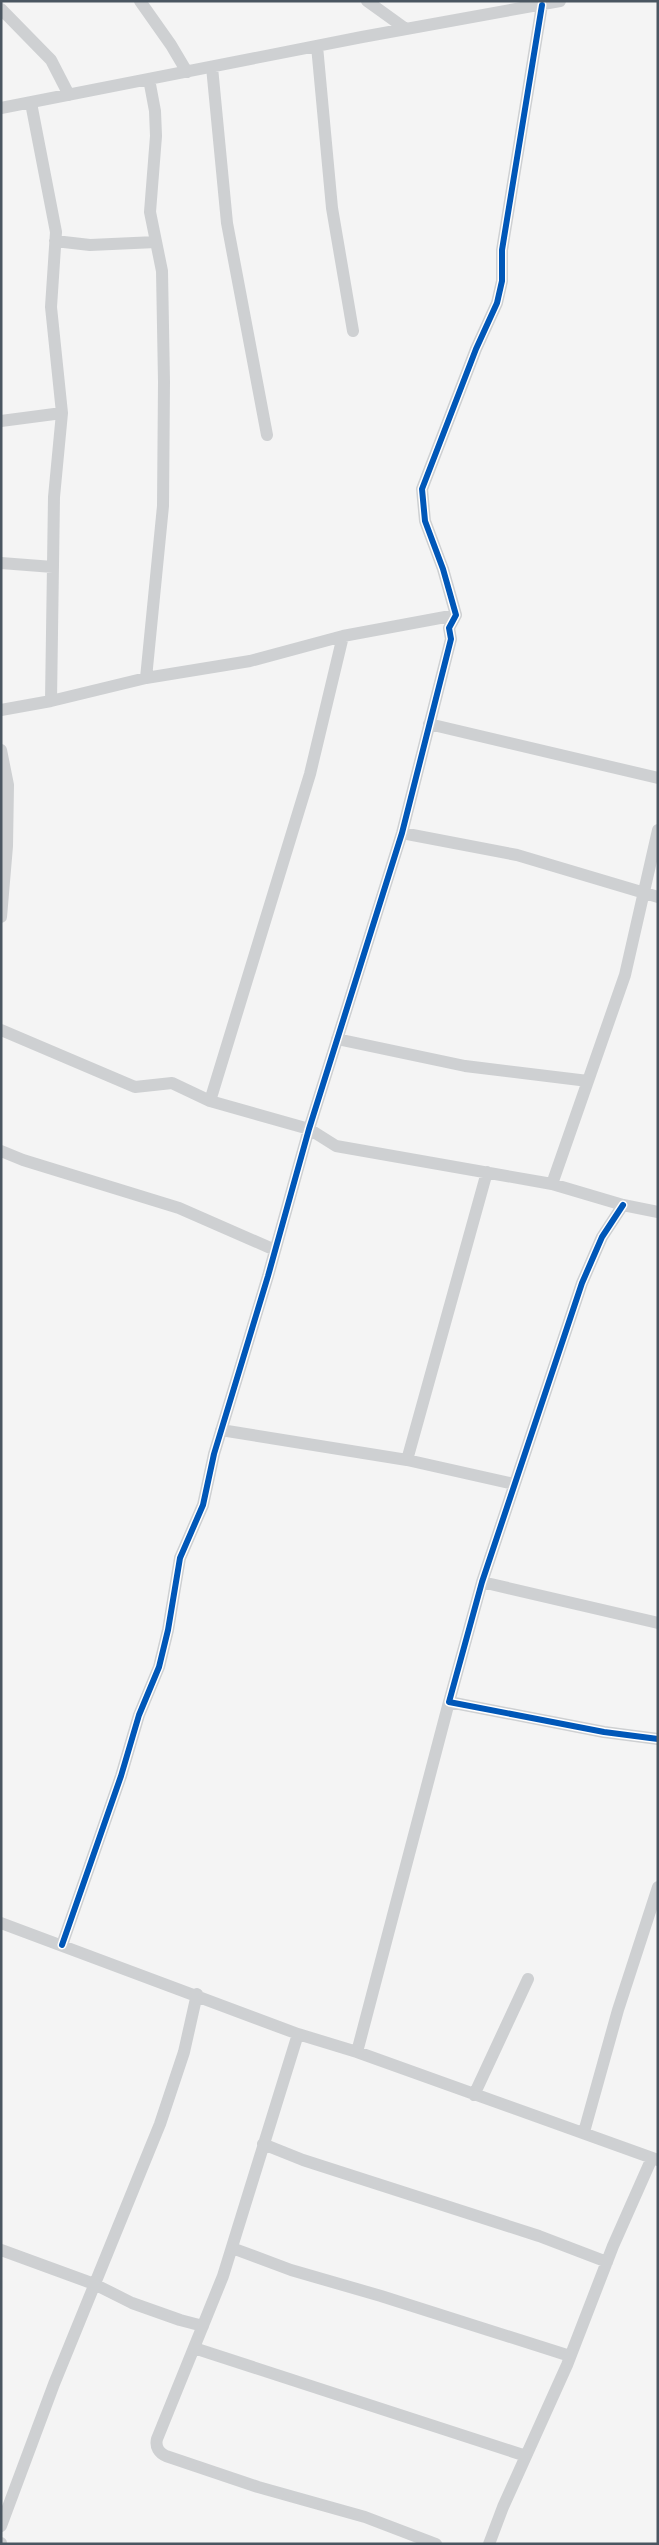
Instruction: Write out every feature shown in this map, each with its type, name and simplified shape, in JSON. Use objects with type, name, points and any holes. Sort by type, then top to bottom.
[{"type":"street","points":[[140,1],[172,45],[186,72]]},
{"type":"street","points":[[368,1],[406,29]]},
{"type":"street","points":[[1,108],[560,1]]},
{"type":"street","points":[[62,1945],[121,1776],[139,1716],[159,1667],[168,1630],[180,1558],[203,1505],[221,1430],[309,1129],[402,833],[451,640],[449,628],[456,615],[443,569],[425,521],[422,488],[476,349],[497,303],[502,281],[502,250],[542,4]]},
{"type":"street","points":[[1,9],[50,60],[69,95]]},
{"type":"street","points":[[317,46],[332,208],[353,331]]},
{"type":"street","points":[[212,67],[227,223],[267,435]]},
{"type":"street","points":[[146,678],[163,506],[164,382],[162,271],[150,212],[156,136],[155,111],[149,79]]},
{"type":"street","points":[[31,103],[56,232],[55,273],[50,308],[62,413],[54,497],[51,701]]},
{"type":"street","points":[[55,241],[90,245],[156,242]]},
{"type":"street","points":[[1,421],[62,413]]},
{"type":"street","points":[[1,564],[53,567]]},
{"type":"street","points":[[1,710],[51,701],[146,678],[250,661],[343,636],[456,615]]},
{"type":"street","points":[[210,1100],[310,774],[343,636]]},
{"type":"street","points":[[429,724],[658,778]]},
{"type":"street","points":[[1,750],[8,785],[7,846],[1,917]]},
{"type":"street","points":[[552,1184],[625,974],[658,830]]},
{"type":"street","points":[[402,833],[518,855],[658,897]]},
{"type":"street","points":[[1,1030],[135,1087],[172,1083],[210,1100],[309,1129],[336,1146],[552,1184],[623,1205],[657,1208]]},
{"type":"street","points":[[337,1039],[465,1066],[588,1081]]},
{"type":"street","points":[[1,1151],[23,1160],[179,1208],[275,1250]]},
{"type":"street","points":[[407,1460],[487,1172]]},
{"type":"street","points":[[357,2052],[482,1582],[582,1283],[602,1237],[623,1205]]},
{"type":"street","points":[[221,1430],[407,1460],[514,1484]]},
{"type":"street","points":[[482,1582],[658,1623]]},
{"type":"street","points":[[449,1702],[604,1732],[658,1739]]},
{"type":"street","points":[[584,2132],[618,2010],[658,1888]]},
{"type":"street","points":[[1,1923],[197,1994],[298,2034],[357,2052],[655,2159],[607,2262],[570,2356],[489,2544]]},
{"type":"street","points":[[474,2094],[528,1979]]},
{"type":"street","points":[[1,2526],[94,2284],[160,2124],[184,2052],[197,1994]]},
{"type":"street","points":[[298,2034],[232,2248],[203,2326],[156,2439],[156,2446],[161,2454],[258,2487],[365,2517],[436,2544]]},
{"type":"street","points":[[263,2144],[303,2160],[530,2233],[607,2262]]},
{"type":"street","points":[[232,2248],[291,2270],[381,2296],[570,2356]]},
{"type":"street","points":[[1,2250],[94,2284],[132,2303],[203,2326]]},
{"type":"street","points":[[194,2348],[526,2456]]},
{"type":"cycle path","points":[[62,1945],[121,1776],[139,1715],[159,1667],[168,1630],[180,1558],[203,1505],[214,1454],[268,1276],[309,1129],[402,833],[451,639],[449,628],[456,615],[443,569],[425,521],[422,489],[476,349],[497,303],[502,281],[502,250],[542,5]]},
{"type":"cycle path","points":[[623,1205],[602,1237],[582,1283],[482,1582],[449,1702],[604,1732],[658,1739]]}]
